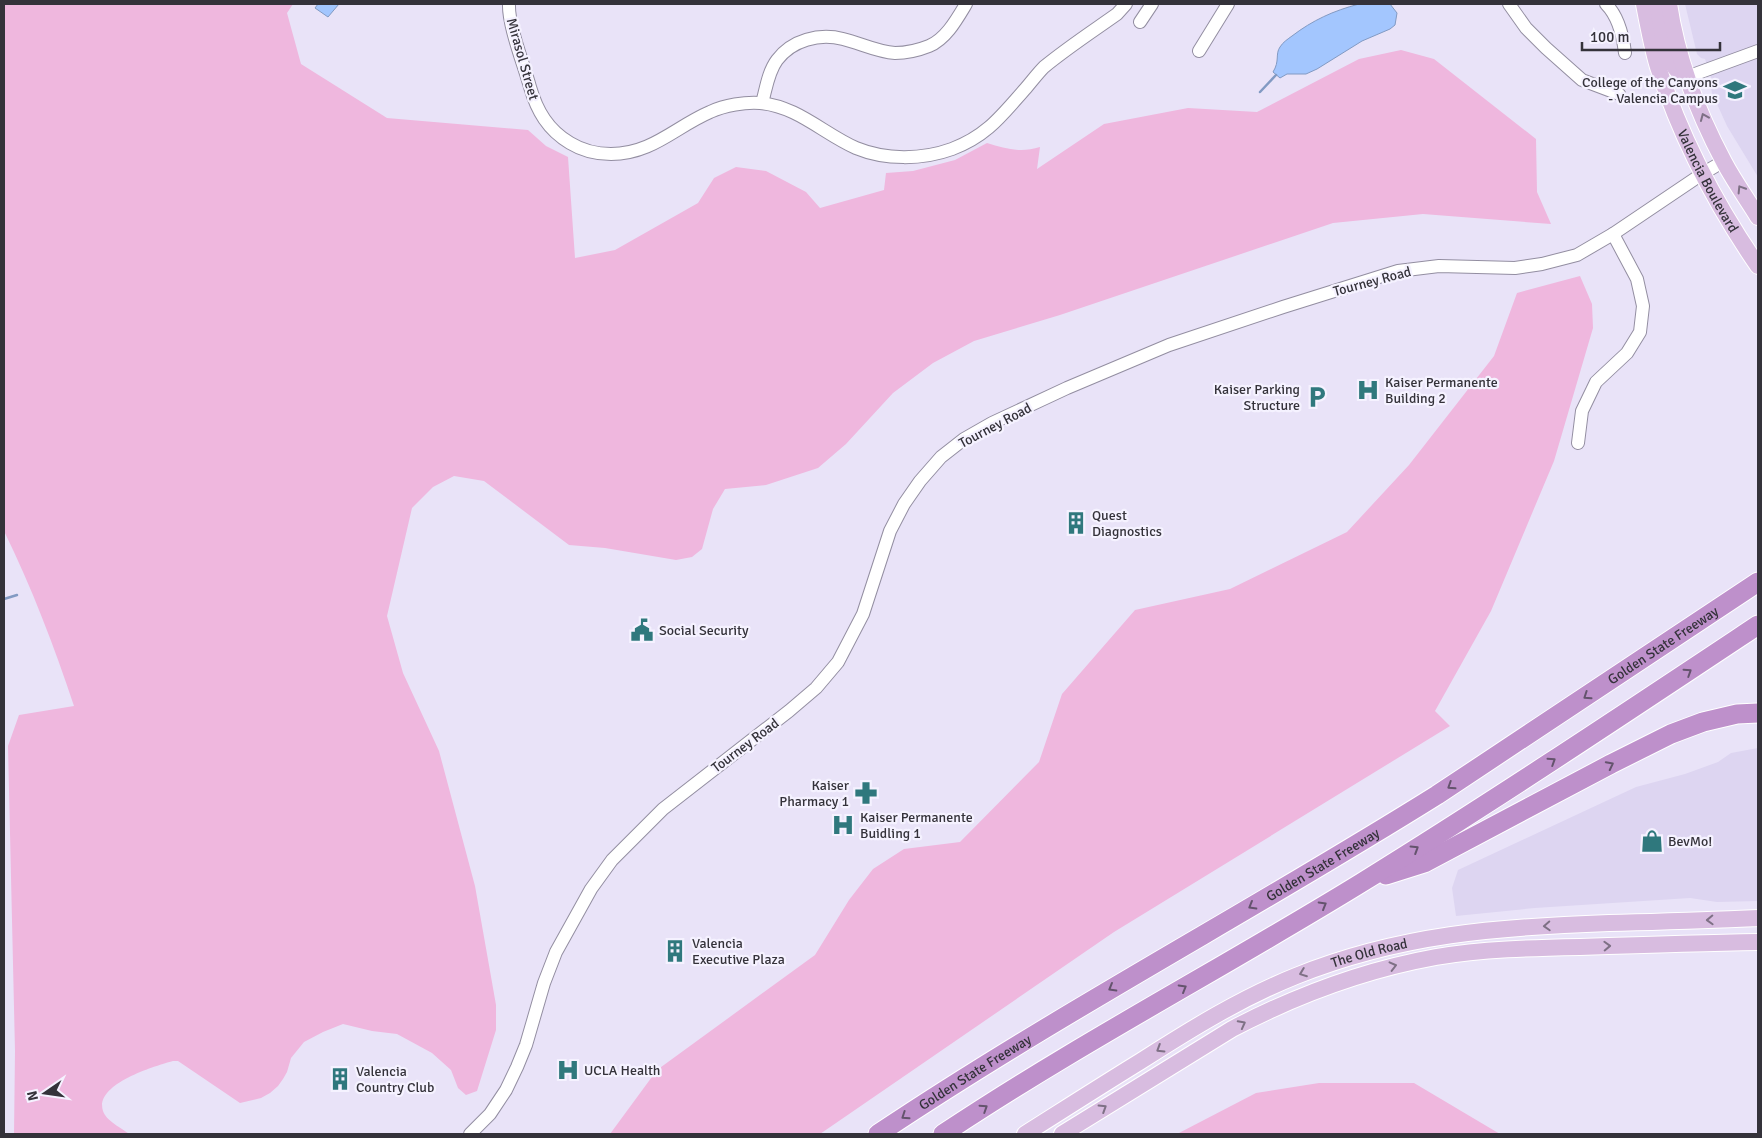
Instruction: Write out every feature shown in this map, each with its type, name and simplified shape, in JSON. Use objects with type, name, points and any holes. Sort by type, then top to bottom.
[{"type":"highway","points":[[1715,610],[1758,575]]},
{"type":"highway","name":"Golden State Freeway","points":[[878,1134],[1012,1048],[1428,801],[1758,582]]},
{"type":"highway","points":[[943,1134],[1066,1057],[1359,884],[1456,823],[1758,625]]},
{"type":"highway","points":[[1359,884],[1424,863],[1670,734],[1703,722],[1736,714],[1758,713]]},
{"type":"main road","name":"Valencia Boulevard","points":[[1644,4],[1658,66],[1702,174],[1758,266]]},
{"type":"main road","points":[[1658,4],[1660,20],[1672,66],[1687,77]]},
{"type":"main road","name":"Valencia Boulevard","points":[[1670,4],[1673,28],[1687,77],[1724,161],[1758,217]]},
{"type":"main road","name":"The Old Road","points":[[1025,1134],[1229,1008],[1297,976],[1377,949],[1479,930],[1582,924],[1758,918]]},
{"type":"main road","name":"The Old Road","points":[[1062,1134],[1232,1029],[1321,988],[1375,971],[1435,958],[1482,951],[1758,942]]},
{"type":"street","name":"Mirasol Street","points":[[509,4],[512,26],[534,102],[545,122],[559,136],[579,149],[598,154],[637,151],[711,111],[745,103],[762,103]]},
{"type":"street","points":[[966,4],[955,23],[942,37],[930,46],[914,50],[895,53],[841,38],[822,37],[804,40],[790,47],[777,60],[769,77],[762,103],[778,107],[808,120],[856,148],[882,155],[930,156],[970,142],[993,126],[1044,68],[1118,14],[1126,4]]},
{"type":"street","points":[[1140,22],[1152,4]]},
{"type":"street","points":[[1199,51],[1228,4]]},
{"type":"street","points":[[1509,4],[1526,28],[1582,80],[1619,94]]},
{"type":"street","points":[[1606,4],[1617,22],[1624,42],[1625,53]]},
{"type":"street","points":[[1687,77],[1758,51]]},
{"type":"street","name":"Tourney Road","points":[[470,1134],[490,1114],[506,1090],[526,1045],[544,982],[556,952],[591,889],[612,860],[663,809],[789,712],[816,688],[838,662],[863,614],[890,530],[904,504],[920,481],[941,458],[964,439],[992,423],[1067,388],[1169,346],[1282,307],[1398,271],[1438,266],[1515,268],[1542,264],[1577,255],[1613,234],[1724,161]]},
{"type":"street","points":[[1578,443],[1582,411],[1596,382],[1627,353],[1640,332],[1643,306],[1636,279],[1613,234]]},
{"type":"shaded area","name":"Valencia Country Club","points":[[4,4],[293,4],[287,13],[301,64],[387,118],[528,130],[546,146],[568,157],[575,258],[615,250],[698,203],[714,178],[736,167],[766,171],[806,192],[820,208],[884,190],[886,173],[913,171],[955,160],[987,143],[1014,150],[1040,147],[1037,169],[1104,124],[1188,108],[1257,112],[1359,59],[1401,50],[1434,59],[1536,139],[1537,192],[1551,224],[1423,214],[1333,223],[1060,315],[974,341],[933,363],[893,393],[846,444],[818,468],[766,485],[725,489],[713,509],[702,549],[692,557],[676,560],[605,548],[569,545],[484,481],[454,476],[433,487],[412,508],[387,616],[403,673],[439,751],[475,886],[496,1005],[496,1030],[477,1091],[466,1095],[458,1088],[451,1070],[432,1053],[397,1034],[372,1031],[343,1024],[304,1042],[291,1058],[287,1072],[278,1086],[261,1098],[240,1103],[178,1061],[173,1061],[128,1078],[108,1092],[103,1101],[105,1115],[129,1134],[14,1134],[15,1051],[8,746],[19,715],[74,706],[42,617],[4,531]]},
{"type":"shaded area","name":"College of the Canyons - Valencia Campus","points":[[1685,4],[1758,4],[1758,177],[1727,126],[1712,93],[1713,83],[1705,59],[1697,54]]},
{"type":"shaded area","points":[[1580,276],[1592,304],[1593,328],[1554,461],[1491,611],[1435,711],[1450,726],[1114,932],[820,1134],[610,1134],[657,1070],[815,955],[849,900],[873,869],[904,849],[960,842],[1039,762],[1062,694],[1135,610],[1230,589],[1347,532],[1409,465],[1494,356],[1517,293]]},
{"type":"shaded area","points":[[1758,748],[1758,901],[1717,902],[1690,898],[1535,908],[1456,916],[1452,888],[1458,870],[1636,787],[1685,774],[1718,762],[1731,753]]},
{"type":"shaded area","points":[[1319,1083],[1414,1083],[1500,1134],[1177,1134],[1256,1093]]},
{"type":"water","points":[[318,4],[339,4],[328,17],[315,8]]},
{"type":"water","points":[[1359,4],[1390,4],[1397,13],[1395,25],[1362,41],[1306,74],[1287,74],[1280,78],[1273,72],[1281,45],[1286,41],[1308,25]]},
{"type":"waterway","points":[[1260,92],[1276,75]]},
{"type":"waterway","points":[[4,599],[17,595]]},
{"type":"place","name":"College of the Canyons - Valencia Campus","points":[[1735,90]]},
{"type":"place","name":"Kaiser Permanente Building 2","points":[[1368,390]]},
{"type":"place","name":"Kaiser Parking Structure","points":[[1317,397]]},
{"type":"place","name":"Quest Diagnostics","points":[[1076,523]]},
{"type":"place","name":"Social Security","points":[[642,630]]},
{"type":"place","name":"Kaiser Pharmacy 1","points":[[866,793]]},
{"type":"place","name":"Kaiser Permanente Buidling 1","points":[[843,825]]},
{"type":"place","name":"BevMo!","points":[[1652,841]]},
{"type":"place","name":"Valencia Executive Plaza","points":[[675,951]]},
{"type":"place","name":"UCLA Health","points":[[568,1070]]},
{"type":"place","name":"Valencia Country Club","points":[[340,1079]]}]
